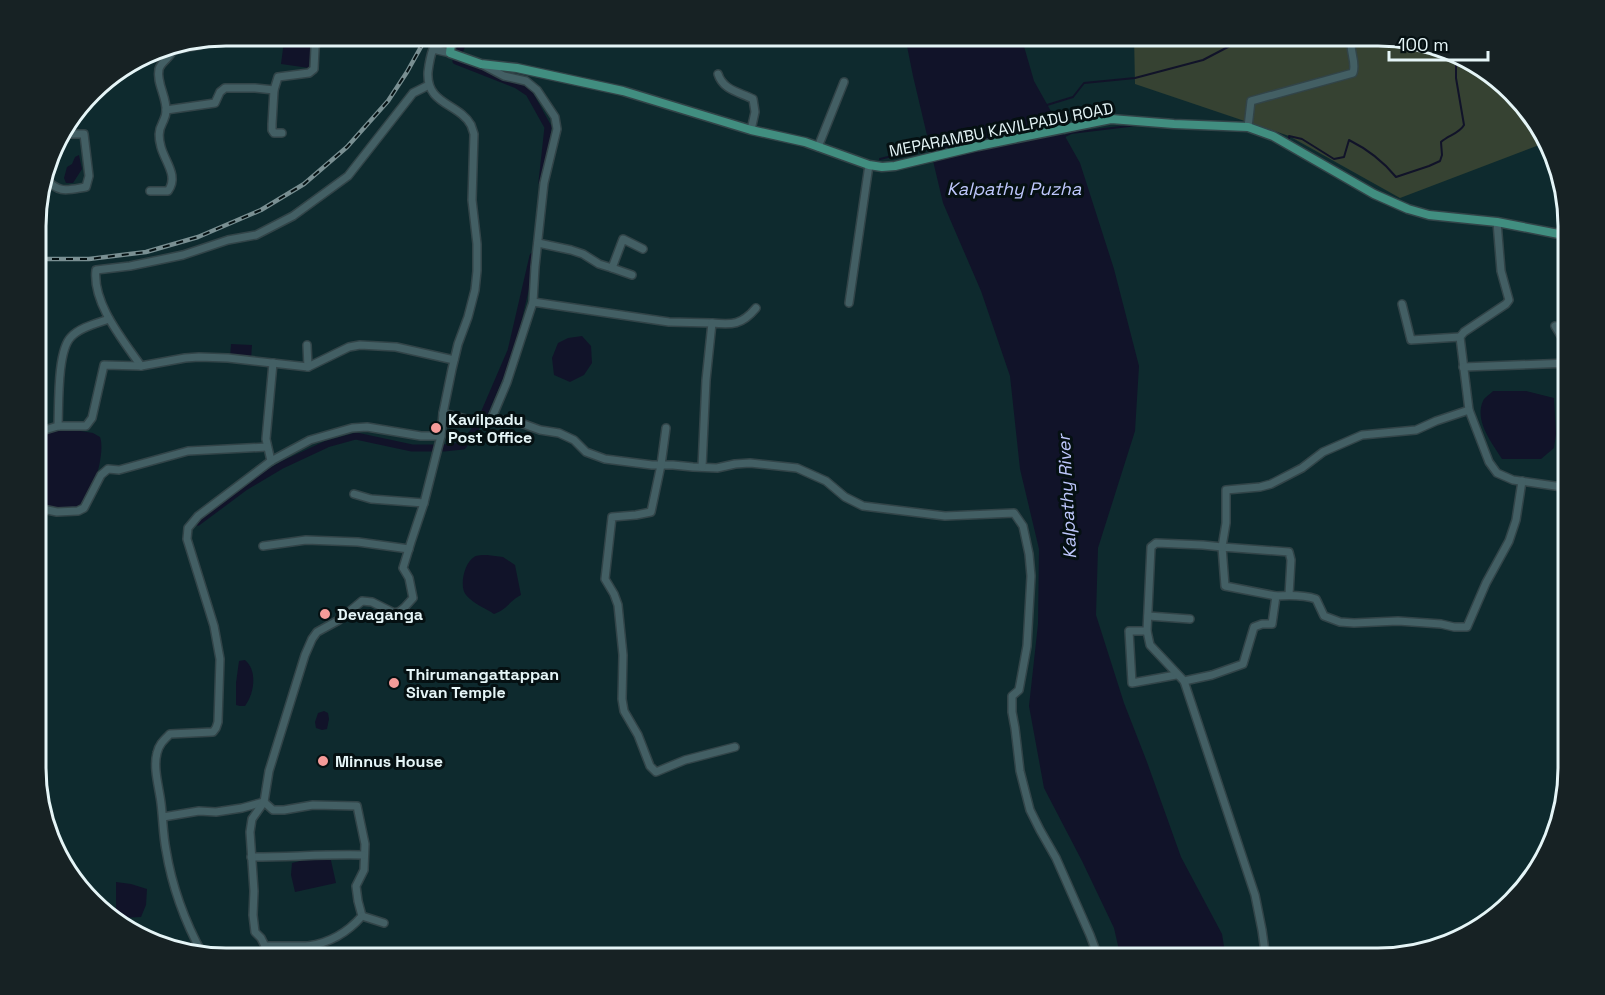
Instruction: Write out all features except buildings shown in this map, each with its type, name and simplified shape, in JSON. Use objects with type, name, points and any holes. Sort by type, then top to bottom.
[{"type":"main road","points":[[450,53],[451,47]]},
{"type":"main road","name":"MEPARAMBU KAVILPADU ROAD","points":[[450,53],[481,64],[517,68],[623,92],[751,130],[805,142],[869,165],[882,167],[1111,119],[1248,127],[1273,136],[1374,194],[1408,208],[1429,215],[1497,222],[1558,234]]},
{"type":"street","points":[[282,133],[274,133],[272,130],[274,90],[278,76],[309,73],[314,69],[315,47]]},
{"type":"street","points":[[1248,127],[1251,101],[1353,73],[1355,67],[1350,47]]},
{"type":"street","name":"MEPARAMBU KAVILPADU ROAD","points":[[429,85],[430,57],[433,49],[450,53]]},
{"type":"street","points":[[150,191],[168,191],[171,186],[169,163],[159,140],[166,110],[159,68],[170,56]]},
{"type":"street","points":[[481,64],[504,76],[526,81],[537,90],[555,117],[557,129],[544,183],[533,302],[507,382],[491,420]]},
{"type":"street","points":[[718,74],[720,81],[728,89],[753,99],[755,112],[751,130]]},
{"type":"street","points":[[818,147],[844,82]]},
{"type":"street","points":[[141,366],[109,319],[94,282],[96,270],[130,266],[183,255],[228,240],[256,235],[293,216],[348,176],[413,93],[429,85],[435,97],[461,114],[471,125],[474,134],[472,200],[477,244],[475,290],[454,360],[442,413],[441,436],[424,503],[403,568],[409,578],[413,598],[399,612],[394,613],[372,602],[362,601],[339,620],[317,632],[312,639],[298,676],[269,771],[264,802],[252,819],[249,832],[255,932],[265,946],[308,946],[325,943],[351,928],[362,916]]},
{"type":"street","points":[[166,110],[215,103],[220,92],[225,88],[274,90]]},
{"type":"street","points":[[52,186],[66,190],[86,187],[89,176],[84,134],[73,134]]},
{"type":"street","points":[[849,303],[869,165]]},
{"type":"street","points":[[1497,222],[1501,271],[1509,300],[1460,337],[1469,410],[1489,462],[1497,473],[1513,480],[1558,486]]},
{"type":"street","points":[[612,268],[623,239],[643,249]]},
{"type":"street","points":[[538,243],[583,254],[599,264],[632,275]]},
{"type":"street","points":[[533,302],[669,322],[724,324],[740,322],[756,308]]},
{"type":"street","points":[[1402,303],[1411,340],[1460,337]]},
{"type":"street","points":[[58,426],[61,361],[65,347],[70,337],[109,319]]},
{"type":"street","points":[[702,467],[706,380],[712,322]]},
{"type":"street","points":[[1555,326],[1558,331]]},
{"type":"street","points":[[307,345],[308,367]]},
{"type":"street","points":[[46,428],[86,426],[92,418],[104,365],[141,366],[199,357],[308,367],[350,347],[360,345],[396,348],[454,360]]},
{"type":"street","points":[[271,461],[266,439],[273,363]]},
{"type":"street","points":[[1463,368],[1558,364]]},
{"type":"street","points":[[1469,410],[1416,430],[1362,435],[1323,452],[1302,468],[1271,484],[1226,490],[1226,523],[1222,547],[1225,586],[1276,596],[1311,597],[1317,599],[1324,616],[1340,622],[1398,621],[1467,627],[1485,583],[1509,541],[1516,520],[1522,481]]},
{"type":"street","points":[[442,413],[478,422],[503,420],[521,423],[540,430],[559,433],[574,440],[586,452],[605,459],[717,468],[750,463],[797,468],[826,481],[845,497],[863,506],[945,516],[1014,513],[1023,526],[1031,576],[1027,646],[1019,690],[1012,696],[1020,771],[1030,810],[1056,858],[1095,948]]},
{"type":"street","points":[[198,946],[180,905],[166,849],[156,769],[156,754],[160,743],[170,734],[213,732],[218,722],[220,659],[214,626],[187,539],[188,528],[198,516],[271,461],[310,440],[352,428],[367,427],[421,436],[441,436]]},
{"type":"street","points":[[666,428],[651,512],[612,517],[605,579],[618,605],[624,711],[638,735],[650,766],[656,772],[685,760],[735,747]]},
{"type":"street","points":[[46,510],[57,512],[78,511],[84,508],[101,476],[108,469],[119,470],[188,451],[267,447]]},
{"type":"street","points":[[354,494],[371,499],[424,503]]},
{"type":"street","points":[[263,546],[306,540],[358,542],[408,549]]},
{"type":"street","points":[[1264,948],[1255,895],[1184,681],[1150,645],[1147,631],[1151,547],[1156,543],[1288,552],[1291,560],[1289,596]]},
{"type":"street","points":[[1184,681],[1212,675],[1243,664],[1254,627],[1272,624],[1276,596]]},
{"type":"street","points":[[1148,616],[1191,619]]},
{"type":"street","points":[[1147,631],[1129,631],[1132,683],[1176,675]]},
{"type":"street","points":[[163,816],[199,811],[225,811],[264,802]]},
{"type":"street","points":[[264,802],[273,810],[313,805],[357,806],[364,844],[364,870],[356,886],[362,916]]},
{"type":"street","points":[[251,857],[363,855]]},
{"type":"street","points":[[362,916],[384,923]]},
{"type":"green space","points":[[1134,47],[1390,47],[1413,50],[1458,65],[1488,84],[1506,99],[1521,117],[1538,145],[1400,198],[1289,136],[1135,84]]},
{"type":"water","points":[[283,47],[311,47],[309,68],[281,64]]},
{"type":"water","name":"Kalpathy Puzha","points":[[907,47],[1024,47],[1034,81],[1080,163],[1114,269],[1139,366],[1135,431],[1098,548],[1096,615],[1124,703],[1181,857],[1222,934],[1224,948],[1119,948],[1114,928],[1044,788],[1029,706],[1038,624],[1039,549],[1020,469],[1010,376],[981,291],[943,203]]},
{"type":"water","points":[[79,155],[82,169],[73,183],[66,183],[64,178],[67,167]]},
{"type":"water","points":[[582,336],[591,346],[592,363],[584,375],[570,382],[554,375],[552,358],[558,343],[568,338]]},
{"type":"water","points":[[231,344],[252,345],[251,359],[230,358]]},
{"type":"water","points":[[1493,391],[1526,391],[1554,398],[1556,434],[1554,448],[1541,459],[1502,459],[1482,424],[1483,401]]},
{"type":"water","points":[[68,429],[93,433],[100,437],[101,454],[96,477],[87,498],[75,509],[66,510],[46,506],[46,433]]},
{"type":"water","points":[[477,556],[503,557],[515,565],[521,595],[494,614],[469,598],[463,587],[465,570],[470,560]]},
{"type":"water","points":[[245,660],[252,670],[253,683],[248,701],[245,706],[240,706],[236,705],[236,683],[239,661]]},
{"type":"water","points":[[324,711],[328,713],[329,719],[327,729],[322,730],[316,728],[315,722],[318,713]]},
{"type":"water","points":[[330,856],[336,883],[295,892],[291,875],[292,863]]},
{"type":"water","points":[[116,882],[147,889],[146,905],[141,917],[127,918],[116,910]]},
{"type":"waterway","points":[[461,47],[456,61],[517,85],[529,93],[548,127],[542,182]]},
{"type":"waterway","points":[[1047,105],[1073,97],[1084,83],[1135,78],[1203,60],[1228,47]]},
{"type":"waterway","points":[[1289,142],[1289,136],[1302,139],[1334,159],[1344,157],[1349,140],[1374,156],[1396,177],[1440,161],[1441,142],[1464,125],[1456,78],[1456,64]]},
{"type":"waterway","points":[[1063,137],[1071,133],[1137,125]]},
{"type":"waterway","points":[[880,159],[932,146]]},
{"type":"waterway","points":[[483,416],[511,351],[533,256]]},
{"type":"waterway","points":[[198,522],[245,487],[282,465],[327,444],[356,436],[412,448],[463,446],[476,428]]},
{"type":"railway","points":[[46,259],[89,259],[146,252],[198,237],[261,210],[304,184],[347,147],[388,101],[421,47]]},
{"type":"place","name":"Kavilpadu Post Office","points":[[436,428]]},
{"type":"place","name":"Devaganga","points":[[325,614]]},
{"type":"place","name":"Thirumangattappan Sivan Temple","points":[[394,683]]},
{"type":"place","name":"Minnus House","points":[[323,761]]},
{"type":"water label","name":"Kalpathy River","points":[[1067,497]]}]
